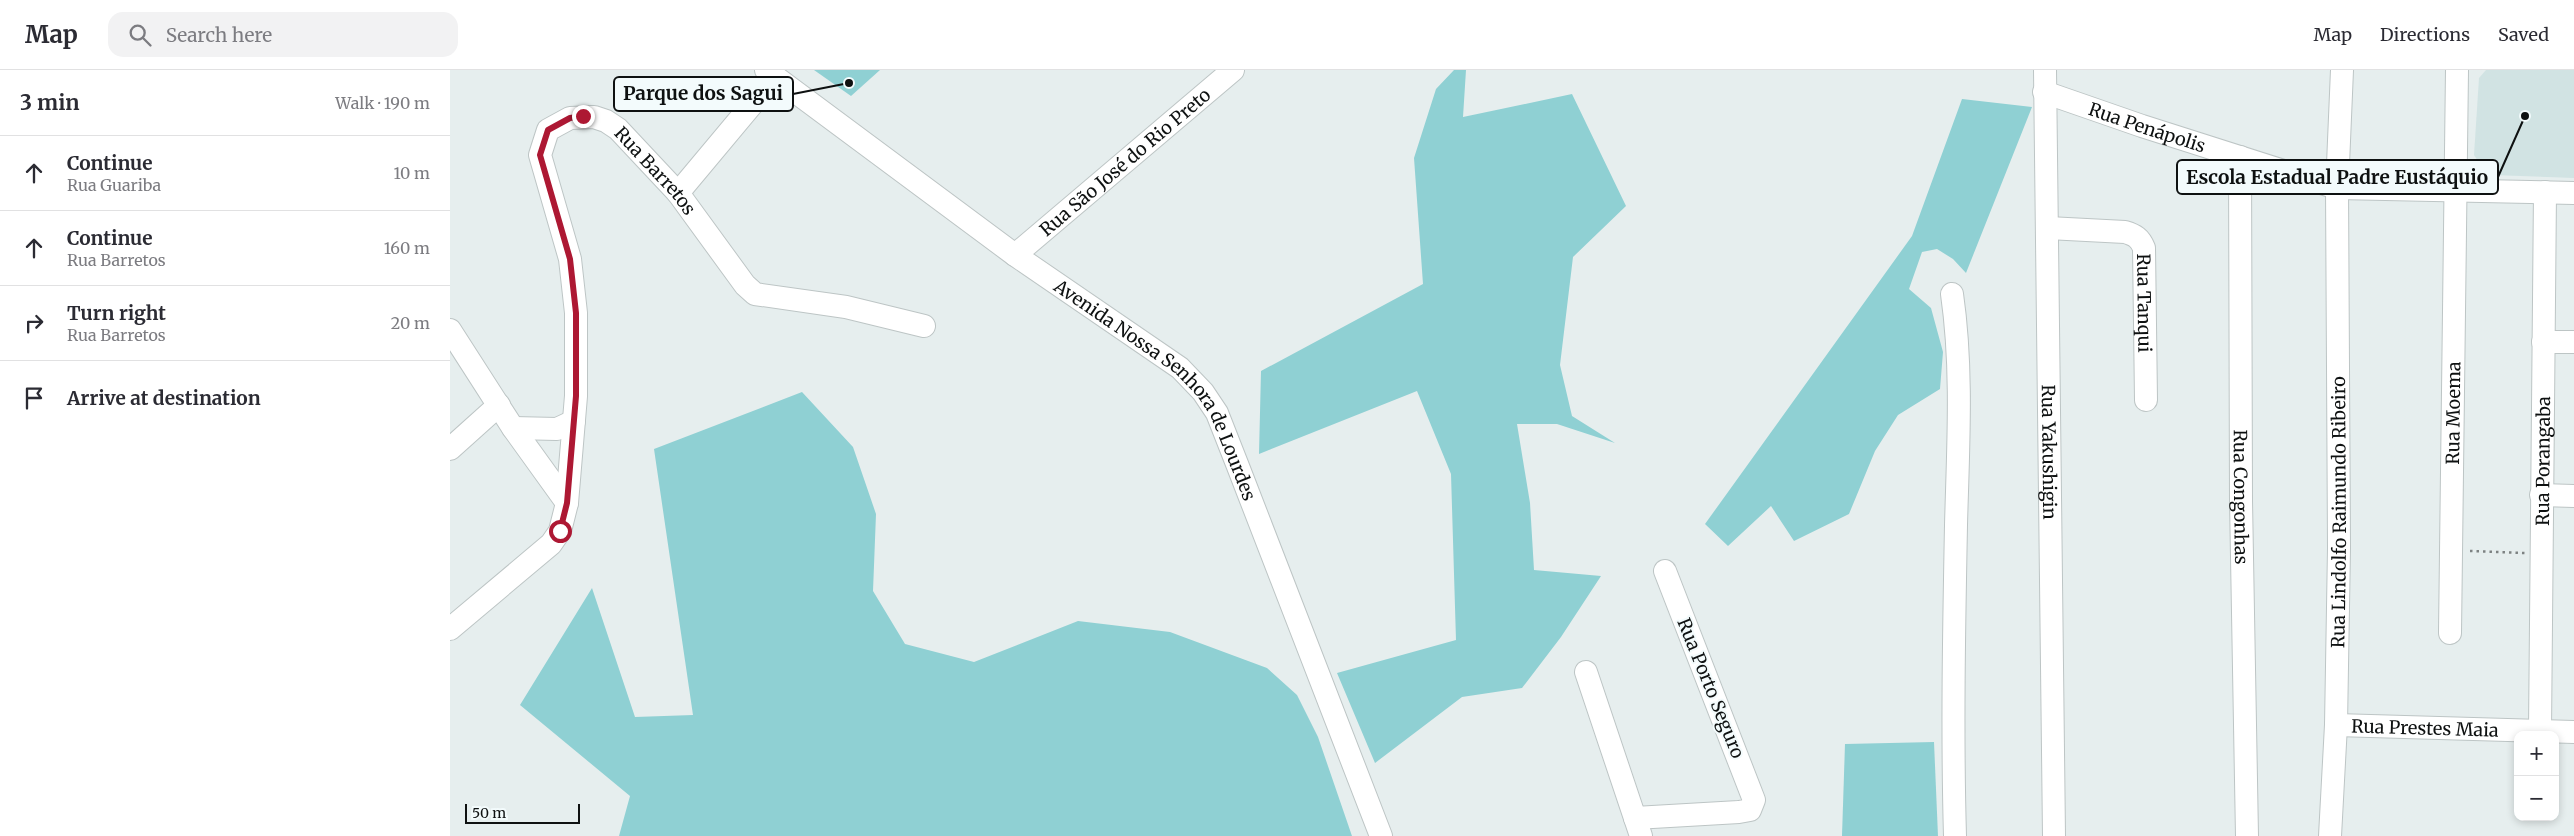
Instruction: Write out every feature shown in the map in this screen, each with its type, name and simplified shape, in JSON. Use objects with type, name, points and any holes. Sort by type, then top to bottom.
[{"type":"street","name":"Rua São José do Rio Preto","points":[[1015,255],[1233,70]]},
{"type":"street","name":"Rua Lindolfo Raimundo Ribeiro","points":[[2330,836],[2336,725],[2340,548],[2336,188],[2342,70]]},
{"type":"street","name":"Rua Moema","points":[[2450,633],[2457,70]]},
{"type":"street","name":"Avenida Nossa Senhora de Lourdes","points":[[771,73],[1015,255],[1180,368],[1203,392],[1217,413],[1381,836]]},
{"type":"street","points":[[678,193],[771,73]]},
{"type":"street","name":"Rua Penápolis","points":[[2044,81],[2142,126],[2336,188],[2454,192],[2574,193]]},
{"type":"street","name":"Rua Yakushigin","points":[[2044,81],[2048,228],[2054,836]]},
{"type":"street","name":"Rua Barretos","points":[[450,629],[550,544],[560,531],[567,503],[574,421],[576,332],[574,290],[570,259],[540,155],[548,130],[570,118],[583,116],[606,121],[618,129],[678,193],[745,285],[755,294],[846,307],[924,326]]},
{"type":"street","name":"Rua Congonhas","points":[[2240,157],[2241,501],[2247,836]]},
{"type":"street","name":"Rua Porangaba","points":[[2540,731],[2545,192]]},
{"type":"street","name":"Rua Tanqui","points":[[2048,228],[2126,232],[2133,234],[2141,241],[2144,248],[2146,400]]},
{"type":"street","points":[[1952,294],[1956,321],[1958,417],[1952,717],[1955,836]]},
{"type":"street","points":[[450,330],[513,428],[567,503]]},
{"type":"street","points":[[2543,342],[2574,342]]},
{"type":"street","points":[[450,449],[499,405]]},
{"type":"street","points":[[513,428],[557,429],[574,421]]},
{"type":"street","points":[[2542,496],[2574,496]]},
{"type":"street","name":"Rua Porto Seguro","points":[[1638,827],[1750,810],[1752,806],[1752,793],[1664,571]]},
{"type":"street","points":[[1586,672],[1638,827]]},
{"type":"street","name":"Rua Prestes Maia","points":[[2336,725],[2540,731]]},
{"type":"street","name":"Rua Prestes Maia","points":[[2559,732],[2574,732]]},
{"type":"path","points":[[2452,550],[2541,554]]},
{"type":"shaded area","points":[[814,70],[880,70],[851,96]]},
{"type":"shaded area","points":[[1454,70],[1466,70],[1463,117],[1572,94],[1626,206],[1573,257],[1560,365],[1572,416],[1615,443],[1557,424],[1517,424],[1530,503],[1534,570],[1601,576],[1561,637],[1522,688],[1462,697],[1375,763],[1337,673],[1456,640],[1451,474],[1417,391],[1259,454],[1261,371],[1423,284],[1414,158],[1436,89]]},
{"type":"shaded area","points":[[2486,70],[2574,70],[2574,178],[2492,175],[2483,169],[2474,155],[2479,78]]},
{"type":"shaded area","points":[[1962,99],[2032,107],[1966,273],[1953,259],[1937,249],[1922,252],[1909,289],[1931,308],[1943,352],[1940,389],[1898,415],[1875,451],[1849,514],[1794,541],[1771,506],[1728,546],[1705,524],[1912,236]]},
{"type":"shaded area","points":[[802,392],[853,447],[876,514],[873,591],[905,644],[974,662],[1078,621],[1170,632],[1267,668],[1297,695],[1318,737],[1352,836],[619,836],[630,796],[520,705],[592,588],[635,717],[693,715],[654,449]]},
{"type":"shaded area","points":[[1934,742],[1938,836],[1842,836],[1845,744]]},
{"type":"place","name":"Parque dos Sagui","points":[[849,83]]},
{"type":"place","name":"Escola Estadual Padre Eustáquio","points":[[2525,116]]},
{"type":"route","points":[[560,531],[567,503],[576,396],[576,313],[570,259],[540,155],[548,130],[570,118],[583,116]]}]
